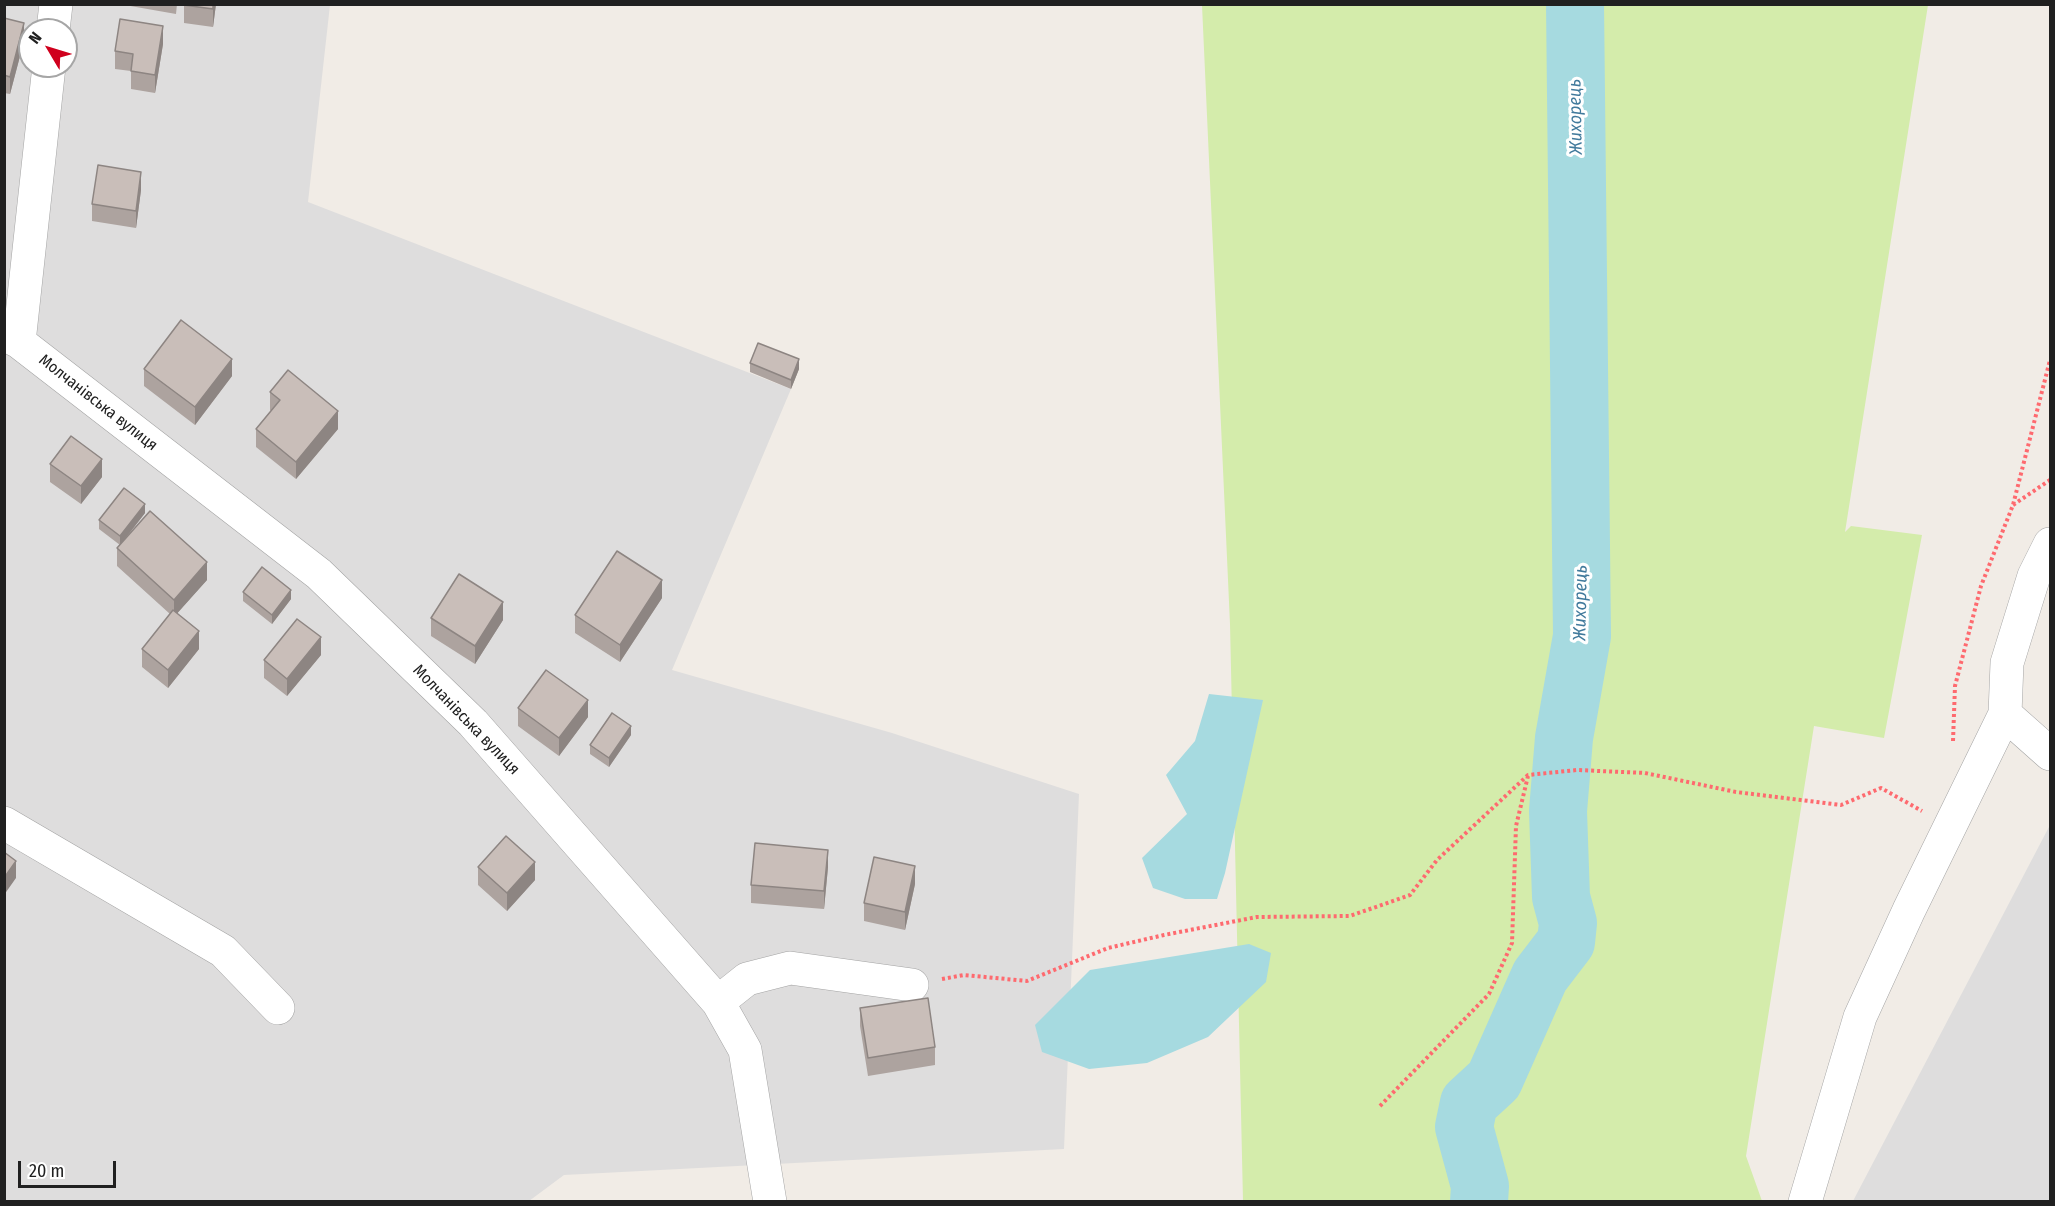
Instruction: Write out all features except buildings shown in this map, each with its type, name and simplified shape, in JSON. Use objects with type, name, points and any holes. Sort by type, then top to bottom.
[{"type":"street","name":"Молчанівська вулиця","points":[[47,78],[12,338],[319,574],[473,723],[718,1002],[745,1050],[770,1202]]},
{"type":"street","points":[[1805,1202],[1860,1017],[2006,714],[2007,663],[2034,576],[2050,544]]},
{"type":"street","points":[[2006,714],[2050,754]]},
{"type":"street","points":[[4,824],[223,951],[278,1008]]},
{"type":"street","points":[[718,1002],[747,979],[790,968],[912,985]]},
{"type":"path","points":[[1953,745],[1955,686],[1981,586],[2013,505],[2050,360]]},
{"type":"path","points":[[2013,505],[2050,480]]},
{"type":"path","points":[[912,985],[964,975],[1027,981],[1108,948],[1164,935],[1257,917],[1350,916],[1410,895],[1437,860],[1528,775],[1577,770],[1645,773],[1736,792],[1841,805],[1881,788],[1950,828]]},
{"type":"path","points":[[1380,1106],[1489,994],[1512,943],[1516,826],[1528,775]]},
{"type":"shaded area","points":[[5,5],[330,5],[308,202],[791,389],[672,670],[892,733],[1079,794],[1064,1149],[564,1175],[529,1201],[5,1202]]},
{"type":"shaded area","points":[[2050,825],[2050,1201],[1853,1201]]},
{"type":"green space","points":[[1202,5],[1928,5],[1845,532],[1851,526],[1922,535],[1884,738],[1814,726],[1746,1156],[1762,1201],[1243,1201],[1230,624]]},
{"type":"water","points":[[1209,694],[1263,700],[1225,873],[1217,899],[1185,899],[1153,888],[1142,858],[1187,814],[1166,775],[1195,741]]},
{"type":"water","points":[[1249,944],[1271,953],[1266,982],[1208,1037],[1147,1063],[1089,1069],[1042,1052],[1035,1025],[1090,970]]},
{"type":"waterway","name":"Жихорець","points":[[1479,1202],[1480,1186],[1464,1127],[1469,1103],[1494,1080],[1540,976],[1566,942],[1568,923],[1561,897],[1558,811],[1564,738],[1582,636],[1575,4]]}]
